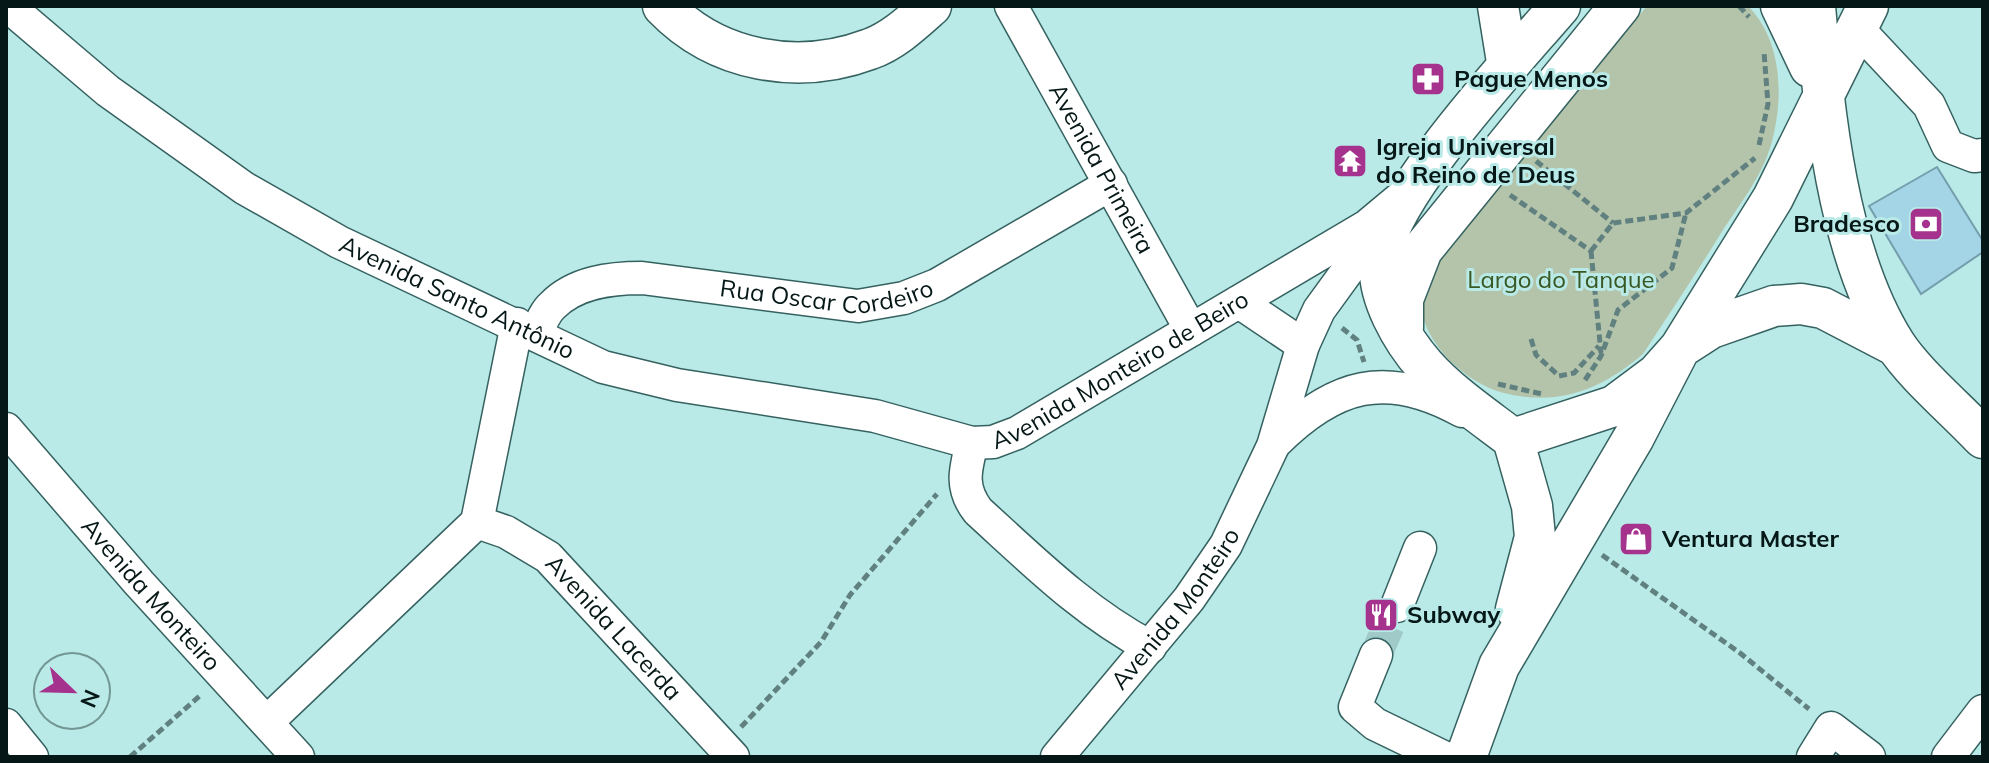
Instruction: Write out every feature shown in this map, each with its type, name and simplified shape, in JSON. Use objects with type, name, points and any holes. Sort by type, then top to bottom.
[{"type":"main road","points":[[663,6],[684,27],[712,44],[777,62],[840,57],[872,49],[898,34],[931,6]]},
{"type":"main road","points":[[1498,6],[1508,68]]},
{"type":"main road","points":[[1466,757],[1499,666],[1535,537],[1532,506],[1513,439],[1441,383],[1422,363],[1382,290],[1380,261],[1387,233],[1406,193],[1560,6]]},
{"type":"main road","points":[[1403,332],[1403,299],[1422,250],[1620,6]]},
{"type":"main road","points":[[1815,6],[1823,97],[1858,261],[1870,296],[1896,346],[1983,438]]},
{"type":"main road","points":[[1766,14],[1794,29],[1823,97]]},
{"type":"main road","points":[[1499,666],[1608,480],[1680,348],[1773,198],[1862,17]]},
{"type":"main road","points":[[1513,439],[1614,406],[1657,374],[1680,348],[1711,328],[1774,306],[1801,304],[1846,317],[1896,346]]},
{"type":"street","name":"Avenida Santo Antônio","points":[[8,6],[108,91],[177,144],[244,188],[339,242],[603,367],[677,385],[875,416],[969,454]]},
{"type":"street","name":"Avenida Primeira","points":[[1011,6],[1191,330]]},
{"type":"street","points":[[1862,17],[1929,105],[1948,146],[1974,156],[1983,155]]},
{"type":"street","name":"Rua Oscar Cordeiro","points":[[526,329],[551,306],[575,291],[609,278],[642,278],[858,306],[904,298],[937,285],[1111,184]]},
{"type":"street","points":[[1239,302],[1367,226],[1406,193]]},
{"type":"street","points":[[1273,446],[1288,387],[1319,310],[1406,193]]},
{"type":"street","name":"Avenida Monteiro de Beiro","points":[[969,454],[1017,433],[1239,302],[1303,345]]},
{"type":"street","points":[[267,722],[477,522],[526,329]]},
{"type":"street","points":[[1288,387],[1321,403]]},
{"type":"street","points":[[1273,446],[1321,403],[1372,388],[1406,388],[1432,395],[1513,439]]},
{"type":"street","name":"Avenida Monteiro","points":[[6,429],[298,757]]},
{"type":"street","name":"Avenida Monteiro","points":[[1057,757],[1150,647],[1226,545],[1273,446]]},
{"type":"street","points":[[969,454],[967,497],[978,511],[1083,606],[1109,625],[1150,647]]},
{"type":"street","name":"Avenida Lacerda","points":[[477,522],[506,532],[548,557],[728,752]]},
{"type":"street","points":[[1397,606],[1420,548]]},
{"type":"street","points":[[1376,655],[1355,707],[1375,724],[1443,757]]},
{"type":"street","points":[[1948,757],[1983,711]]},
{"type":"street","points":[[6,725],[32,757]]},
{"type":"street","points":[[1813,757],[1831,728],[1869,757]]},
{"type":"path","points":[[1739,6],[1766,14]]},
{"type":"path","points":[[1601,356],[1591,251],[1613,223],[1686,213],[1755,157],[1768,104],[1761,41]]},
{"type":"path","points":[[1523,169],[1532,158],[1613,223]]},
{"type":"path","points":[[1505,191],[1591,251]]},
{"type":"path","points":[[1574,387],[1582,384],[1601,356],[1618,310],[1672,268],[1686,213]]},
{"type":"path","points":[[1319,310],[1357,340],[1372,388]]},
{"type":"path","points":[[1531,339],[1536,355],[1559,376],[1574,373],[1600,345]]},
{"type":"path","points":[[1490,379],[1524,392],[1555,392]]},
{"type":"path","name":"Avenida Monteiro de Beiro","points":[[728,752],[821,642],[850,595],[969,454]]},
{"type":"path","points":[[1575,536],[1740,653],[1831,728]]},
{"type":"path","points":[[130,757],[224,674]]},
{"type":"green space","name":"Largo do Tanque","points":[[1647,6],[1748,6],[1760,20],[1774,53],[1779,90],[1775,128],[1767,156],[1750,189],[1643,354],[1612,377],[1579,392],[1561,396],[1524,397],[1490,388],[1463,372],[1439,348],[1424,320],[1421,305],[1423,292],[1444,249],[1468,218]]},
{"type":"building","name":"Bradesco","points":[[1937,167],[1983,241],[1983,252],[1921,294],[1869,206]]},
{"type":"tunnel","points":[[1376,655],[1397,606]]},
{"type":"place","name":"Pague Menos","points":[[1428,79]]},
{"type":"place","name":"Igreja Universal do Reino de Deus","points":[[1350,161]]},
{"type":"place","name":"Bradesco","points":[[1926,224]]},
{"type":"place","name":"Ventura Master","points":[[1636,539]]},
{"type":"place","name":"Subway","points":[[1381,615]]}]
